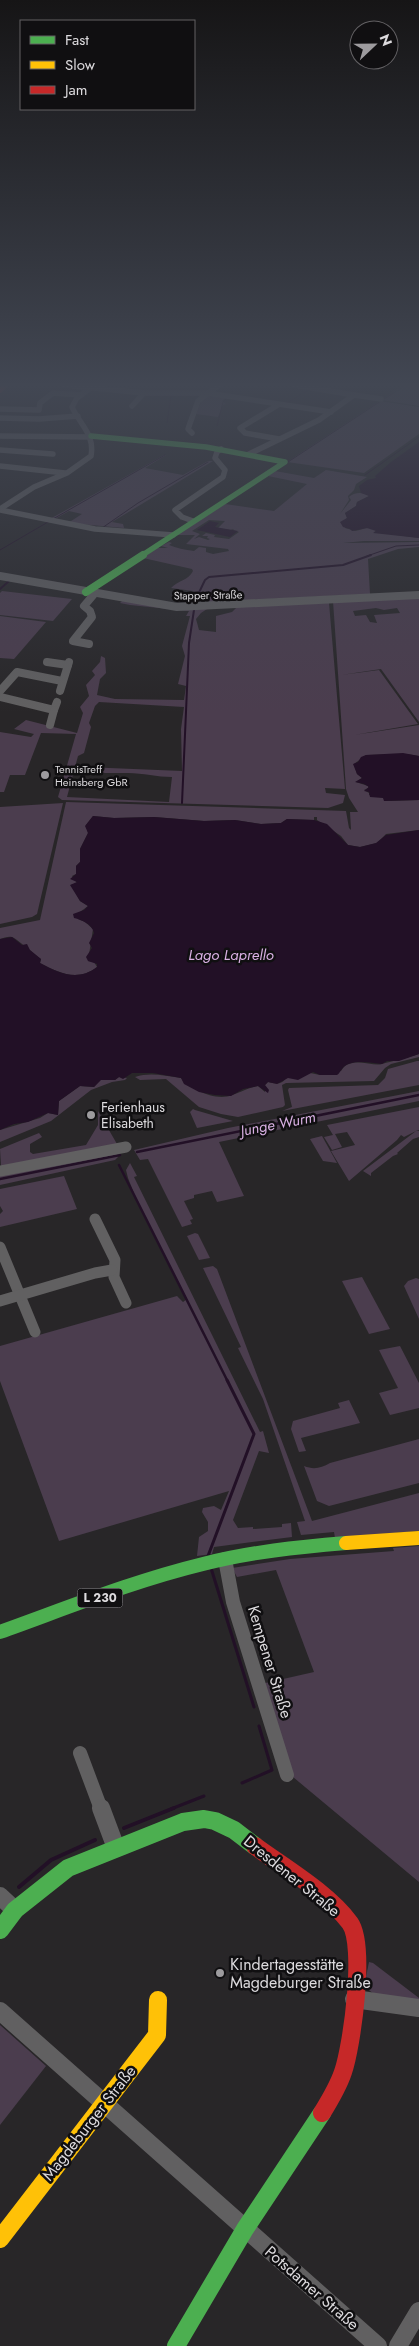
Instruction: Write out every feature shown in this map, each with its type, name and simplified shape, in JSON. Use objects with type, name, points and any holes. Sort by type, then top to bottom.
[{"type":"street","points":[[0,509],[23,494]]},
{"type":"street","points":[[193,521],[182,517],[175,510],[198,494]]},
{"type":"street","points":[[89,644],[74,642],[92,617],[90,611],[84,606],[91,593],[193,521],[235,494]]},
{"type":"street","points":[[0,509],[95,529],[173,535]]},
{"type":"street","name":"Stapper Straße","points":[[0,576],[166,606],[222,606],[419,596]]},
{"type":"street","points":[[46,662],[69,663],[60,691]]},
{"type":"street","points":[[0,691],[17,672],[62,681]]},
{"type":"street","points":[[0,677],[11,679]]},
{"type":"street","points":[[0,697],[56,706],[50,725]]},
{"type":"street","points":[[0,1171],[126,1147]]},
{"type":"street","points":[[95,1219],[115,1260],[112,1270],[113,1278],[126,1303]]},
{"type":"street","points":[[0,1247],[35,1332]]},
{"type":"street","points":[[0,1301],[60,1282],[112,1270]]},
{"type":"street","name":"L 230","points":[[0,1632],[200,1565],[227,1558],[290,1548],[419,1538]]},
{"type":"street","name":"Kempener Straße","points":[[227,1558],[233,1602],[287,1775]]},
{"type":"street","points":[[80,1753],[116,1848]]},
{"type":"street","name":"Dresdener Straße","points":[[0,1930],[4,1902],[68,1868],[183,1822],[203,1818],[218,1821],[234,1830],[341,1913],[355,1932],[357,1960],[347,2058],[334,2095],[245,2229],[176,2346]]},
{"type":"street","points":[[354,1999],[419,2008]]},
{"type":"street","name":"Magdeburger Straße","points":[[0,2239],[157,2035],[158,2000]]},
{"type":"street","points":[[0,2011],[245,2229]]},
{"type":"street","name":"Potsdamer Straße","points":[[245,2229],[378,2346]]},
{"type":"street","points":[[398,2346],[419,2311]]},
{"type":"shaded area","points":[[94,494],[158,494],[112,522],[123,524],[124,528],[68,523],[82,514],[69,511],[53,520],[50,519]]},
{"type":"shaded area","points":[[294,494],[350,494],[348,496],[349,500],[340,514],[351,500],[349,497],[351,495],[365,494],[369,496],[357,502],[356,506],[345,513],[347,518],[345,520],[345,528],[355,531],[371,528],[376,531],[374,532],[419,538],[419,541],[343,543],[419,542],[419,547],[398,549],[368,559],[370,594],[210,602],[193,591],[171,588],[188,577],[193,571],[192,569],[143,558],[157,548],[168,548],[161,546],[169,542],[172,543],[169,545],[187,550],[194,551],[199,547],[206,548],[206,552],[213,554],[229,551],[228,549],[186,544],[195,535],[175,535],[225,504],[274,511]],"holes":[[[209,520],[225,521],[218,528],[234,529],[239,532],[229,539],[214,537],[215,535],[206,533],[202,536],[208,536],[207,538],[210,539],[199,537],[194,539],[200,534],[192,531]]]},
{"type":"shaded area","points":[[2,591],[72,599],[53,621],[0,615],[0,593]]},
{"type":"shaded area","points":[[419,596],[419,722],[381,669],[341,675],[379,670],[418,724],[354,735],[419,725],[419,756],[407,754],[366,755],[354,764],[357,774],[362,778],[356,782],[368,786],[364,790],[369,795],[383,797],[385,801],[419,800],[419,830],[386,834],[377,843],[360,847],[348,845],[341,836],[317,820],[317,817],[314,817],[314,820],[287,819],[281,823],[261,824],[235,820],[204,821],[154,817],[114,818],[93,816],[86,825],[88,833],[80,849],[80,862],[76,866],[76,874],[72,876],[77,883],[71,885],[80,901],[88,906],[80,912],[78,919],[93,929],[88,961],[94,962],[97,967],[83,974],[61,973],[40,963],[41,959],[12,937],[0,939],[0,928],[40,920],[66,802],[346,811],[351,830],[350,812],[358,812],[349,798],[346,789],[333,601]],"holes":[[[376,608],[384,610],[397,608],[400,613],[374,615],[377,623],[370,622],[366,615],[355,616],[353,611]]]},
{"type":"shaded area","points":[[122,601],[207,609],[196,619],[199,630],[216,632],[216,616],[232,612],[237,607],[329,603],[345,789],[325,788],[326,793],[345,795],[343,803],[328,808],[62,800],[58,797],[76,734],[41,733],[25,775],[10,775],[4,792],[0,792],[0,732],[31,737],[34,734],[14,729],[26,720],[77,733],[83,713],[80,707],[89,696],[86,685],[95,675],[92,671],[100,662],[101,656],[105,658],[106,673],[100,679],[97,695],[115,699],[184,700],[186,686],[178,684],[185,656],[182,646],[190,616],[186,616],[189,611],[120,603]],"holes":[[[99,702],[184,707],[181,729],[182,771],[85,767],[84,770],[101,773],[134,773],[172,777],[169,802],[67,797],[78,756],[84,753],[91,727],[89,723],[95,706]]]},
{"type":"shaded area","points":[[0,616],[46,622],[14,659],[0,658]]},
{"type":"shaded area","points":[[63,803],[37,914],[32,917],[0,924],[0,807]]},
{"type":"shaded area","points":[[419,1054],[419,1057],[391,1064],[374,1081],[286,1083],[282,1085],[285,1105],[283,1107],[238,1117],[199,1107],[166,1079],[140,1080],[135,1077],[163,1075],[181,1078],[197,1090],[211,1096],[226,1097],[258,1086],[265,1092],[265,1085],[268,1082],[278,1083],[286,1078],[310,1073],[320,1075],[341,1071],[345,1066],[355,1063],[378,1065]]},
{"type":"shaded area","points":[[419,1061],[419,1085],[282,1111],[292,1107],[289,1088],[378,1085],[385,1078],[388,1069]]},
{"type":"shaded area","points":[[119,1077],[127,1078],[91,1090],[51,1121],[0,1142],[0,1130],[40,1118],[48,1113],[58,1115],[59,1101],[80,1086],[94,1087],[100,1080],[115,1080]]},
{"type":"shaded area","points":[[419,1091],[419,1101],[219,1142],[244,1196],[217,1202],[212,1191],[194,1195],[194,1198],[184,1201],[193,1219],[190,1220],[192,1224],[182,1227],[148,1159],[140,1160],[134,1150],[228,1128]]},
{"type":"shaded area","points":[[419,1107],[419,1130],[404,1137],[401,1135],[349,1181],[331,1151],[355,1145],[347,1132],[335,1134],[342,1147],[332,1150],[324,1137],[333,1135],[327,1125]]},
{"type":"shaded area","points":[[193,1109],[233,1121],[197,1128],[190,1112]]},
{"type":"shaded area","points":[[98,1111],[117,1144],[1,1166],[0,1149],[39,1133],[42,1137],[30,1144],[30,1152],[33,1154],[86,1145],[98,1125]]},
{"type":"shaded area","points":[[416,1131],[419,1131],[419,1137],[413,1139],[398,1154],[371,1173],[371,1176],[363,1171]]},
{"type":"shaded area","points":[[322,1136],[337,1163],[323,1161],[310,1139]]},
{"type":"shaded area","points":[[116,1153],[118,1157],[115,1160],[0,1185],[0,1175]]},
{"type":"shaded area","points":[[130,1163],[137,1176],[134,1177],[260,1432],[263,1431],[269,1453],[259,1451],[233,1520],[238,1528],[253,1527],[253,1529],[282,1527],[282,1524],[291,1523],[292,1537],[214,1547],[212,1554],[197,1556],[199,1537],[208,1531],[208,1522],[202,1512],[203,1508],[214,1506],[221,1510],[229,1491],[59,1541],[0,1381],[0,1346],[177,1296],[183,1302],[187,1299],[139,1206],[126,1170]]},
{"type":"shaded area","points":[[64,1176],[77,1209],[0,1227],[0,1214],[3,1211],[0,1206],[0,1189]]},
{"type":"shaded area","points":[[195,1233],[198,1234],[210,1258],[199,1260],[187,1236]]},
{"type":"shaded area","points":[[213,1266],[217,1269],[312,1521],[419,1493],[419,1531],[335,1538],[334,1532],[301,1535],[297,1522],[305,1521],[263,1399],[238,1348],[241,1347],[203,1268]]},
{"type":"shaded area","points":[[362,1277],[390,1329],[369,1334],[342,1281]]},
{"type":"shaded area","points":[[416,1278],[419,1279],[419,1319],[404,1286],[408,1281]]},
{"type":"shaded area","points":[[400,1346],[419,1383],[419,1408],[390,1415],[379,1393],[398,1388],[379,1350]]},
{"type":"shaded area","points":[[349,1400],[360,1423],[301,1438],[306,1451],[299,1452],[291,1429],[293,1421],[340,1408],[338,1403]]},
{"type":"shaded area","points":[[419,1439],[419,1483],[329,1506],[317,1501],[304,1466],[311,1468],[320,1467]]},
{"type":"shaded area","points":[[419,1546],[419,1882],[293,1777],[261,1684],[314,1672],[276,1570],[237,1577],[232,1568],[290,1559],[394,1551],[393,1548]]},
{"type":"shaded area","points":[[369,1962],[373,1963],[419,1998],[419,2001],[375,1995],[369,1990],[366,1977]]},
{"type":"shaded area","points":[[0,2025],[46,2066],[0,2125]]},
{"type":"water","points":[[365,494],[419,494],[419,538],[373,533],[376,531],[367,528],[352,531],[343,527],[340,522],[347,518],[345,513],[356,506],[357,502],[369,496]]},
{"type":"water","points":[[210,521],[219,523],[215,527],[238,531],[230,537],[197,530]]},
{"type":"water","points":[[403,753],[419,756],[419,800],[384,801],[383,798],[370,797],[369,792],[364,791],[369,787],[355,782],[362,778],[357,774],[353,764],[358,762],[361,757],[366,755]]},
{"type":"water","name":"Lago Laprello","points":[[93,816],[114,818],[154,817],[204,821],[235,820],[261,824],[281,823],[287,819],[314,820],[327,824],[348,845],[360,847],[376,843],[386,835],[419,830],[419,1054],[399,1061],[387,1061],[382,1064],[350,1063],[337,1075],[320,1075],[313,1072],[298,1080],[288,1078],[277,1084],[268,1082],[265,1085],[269,1090],[268,1093],[258,1086],[243,1089],[231,1096],[199,1092],[184,1084],[181,1078],[153,1073],[132,1073],[123,1079],[119,1077],[115,1080],[101,1080],[94,1087],[80,1086],[59,1101],[58,1115],[48,1113],[28,1122],[14,1124],[0,1130],[0,939],[12,937],[22,945],[27,944],[30,950],[41,959],[40,963],[61,973],[82,974],[90,972],[97,967],[97,964],[88,961],[86,957],[92,948],[89,943],[94,933],[93,930],[86,923],[74,918],[73,914],[84,910],[88,906],[80,901],[70,885],[77,882],[70,879],[76,874],[76,866],[80,862],[80,849],[88,833],[85,826]]},
{"type":"waterway","points":[[53,519],[96,494]]},
{"type":"waterway","points":[[102,528],[153,494]]},
{"type":"waterway","points":[[0,550],[48,522]]},
{"type":"waterway","points":[[367,556],[396,546],[419,545]]},
{"type":"waterway","points":[[194,603],[205,580],[209,577],[343,565],[371,555]]},
{"type":"waterway","points":[[0,589],[9,581]]},
{"type":"waterway","points":[[182,803],[189,643],[194,610]]},
{"type":"waterway","name":"Junge Wurm","points":[[137,1152],[419,1095]]},
{"type":"waterway","name":"Junge Wurm","points":[[0,1179],[120,1155]]},
{"type":"waterway","points":[[119,1165],[228,1382]]},
{"type":"waterway","points":[[208,1556],[254,1434],[228,1382]]},
{"type":"waterway","points":[[211,1568],[254,1707]]},
{"type":"waterway","points":[[242,1783],[272,1770],[259,1726]]},
{"type":"waterway","points":[[171,1809],[204,1796]]},
{"type":"waterway","points":[[124,1828],[174,1808]]},
{"type":"waterway","points":[[19,1887],[51,1860],[95,1840]]},
{"type":"traffic: fast","points":[[86,592],[235,494]]},
{"type":"traffic: fast","points":[[0,1632],[115,1590],[202,1564],[260,1552],[346,1543]]},
{"type":"traffic: fast","points":[[0,1930],[15,1910],[68,1868],[183,1822],[204,1819],[215,1821],[234,1830],[255,1846]]},
{"type":"traffic: fast","points":[[176,2346],[245,2229],[322,2113]]},
{"type":"traffic: slow","points":[[346,1543],[419,1538]]},
{"type":"traffic: slow","points":[[0,2239],[157,2035],[158,2000]]},
{"type":"traffic: jam","points":[[255,1846],[326,1899],[350,1923],[355,1932],[357,1957],[349,2047],[340,2080],[322,2113]]},
{"type":"place","name":"TennisTreff Heinsberg GbR","points":[[45,775]]},
{"type":"place","name":"Ferienhaus Elisabeth","points":[[91,1115]]},
{"type":"place","name":"Kindertagesstätte Magdeburger Straße","points":[[220,1973]]}]
